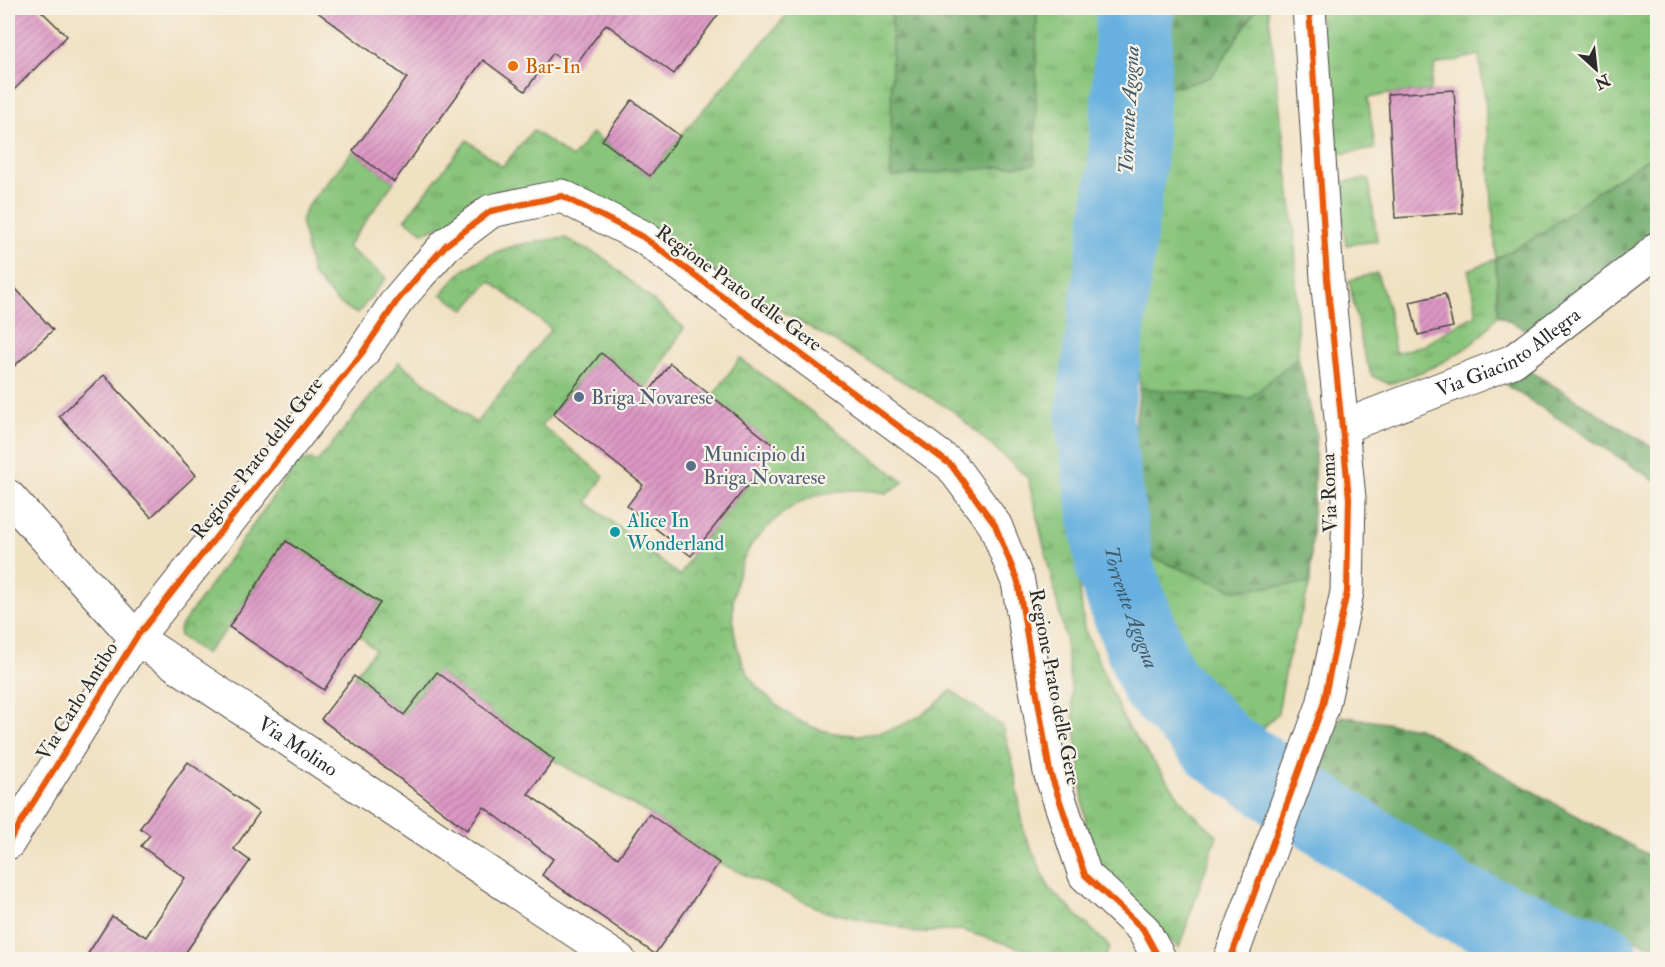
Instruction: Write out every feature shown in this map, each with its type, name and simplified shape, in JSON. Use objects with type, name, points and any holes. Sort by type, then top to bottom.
[{"type":"street","name":"Via Roma","points":[[1230,960],[1323,705],[1347,592],[1349,498],[1327,278],[1309,8]]},
{"type":"street","name":"Regione Prato delle Gere","points":[[136,638],[362,353],[397,301],[446,245],[491,211],[562,196],[643,237],[951,465],[995,525],[1018,582],[1050,772],[1085,875],[1143,928],[1160,960]]},
{"type":"street","name":"Via Giacinto Allegra","points":[[1342,427],[1514,361],[1658,248]]},
{"type":"street","name":"Via Molino","points":[[8,496],[136,638],[619,960]]},
{"type":"street","name":"Via Carlo Antibo","points":[[8,843],[136,638]]},
{"type":"green space","points":[[793,8],[1119,8],[1113,158],[1075,325],[1072,517],[1084,628],[1126,724],[1188,809],[1217,835],[1179,948],[1108,883],[1088,847],[1065,636],[1028,478],[952,410],[689,257],[590,193],[464,215],[424,233],[405,219],[467,140],[502,167],[533,130],[572,158],[592,133],[650,176],[680,136]]},
{"type":"green space","points":[[892,8],[1037,8],[1035,164],[891,177]]},
{"type":"green space","points":[[1143,8],[1257,8],[1211,77],[1179,87],[1140,80]]},
{"type":"green space","points":[[1257,8],[1268,8],[1295,237],[1298,357],[1250,398],[1140,388],[1131,278],[1131,230],[1140,168],[1140,80],[1179,87],[1211,77]]},
{"type":"green space","points":[[1319,8],[1657,8],[1657,153],[1599,190],[1541,234],[1496,259],[1485,99],[1479,55],[1435,65],[1430,91],[1368,98],[1375,149],[1331,155]]},
{"type":"green space","points":[[353,151],[394,182],[347,247],[386,278],[357,314],[337,302],[312,274],[301,220],[308,205]]},
{"type":"green space","points":[[1657,153],[1657,242],[1538,336],[1498,315],[1496,259],[1541,234],[1599,190]]},
{"type":"green space","points":[[1369,179],[1377,241],[1346,245],[1338,182]]},
{"type":"green space","points":[[565,238],[605,259],[684,328],[647,389],[601,353],[553,414],[541,425],[604,476],[587,502],[680,576],[691,556],[777,448],[712,397],[740,358],[904,482],[887,493],[839,491],[809,498],[782,514],[755,540],[741,567],[734,597],[735,636],[744,666],[757,687],[791,716],[814,728],[838,734],[862,735],[886,731],[909,722],[931,708],[951,690],[1003,727],[1014,768],[1024,833],[1050,889],[1110,947],[1104,959],[1055,959],[961,930],[915,933],[900,927],[827,912],[719,863],[649,814],[554,760],[437,672],[404,715],[354,676],[375,650],[359,635],[380,603],[286,541],[229,627],[205,654],[180,636],[179,629],[300,459],[318,461],[399,362],[476,423],[551,329],[490,281],[465,310],[441,294],[464,270],[488,255],[512,246]]},
{"type":"green space","points":[[1496,259],[1498,315],[1480,337],[1448,359],[1401,380],[1389,384],[1372,376],[1363,350],[1349,280],[1377,273],[1388,307],[1395,353],[1425,345],[1476,315],[1475,299],[1468,270]]},
{"type":"green space","points":[[1298,357],[1316,433],[1310,583],[1233,590],[1156,559],[1123,509],[1140,388],[1250,398]]},
{"type":"green space","points":[[1530,371],[1657,450],[1657,482],[1506,385]]},
{"type":"green space","points":[[1123,509],[1156,559],[1233,590],[1310,583],[1287,663],[1278,713],[1260,731],[1201,682],[1142,578]]},
{"type":"green space","points":[[1341,716],[1418,728],[1657,860],[1657,949],[1306,809]]},
{"type":"building","points":[[8,8],[38,8],[67,36],[8,96]]},
{"type":"building","points":[[312,8],[723,8],[674,74],[606,24],[573,68],[553,53],[525,91],[483,60],[394,182],[353,151],[407,78]]},
{"type":"building","points":[[1454,90],[1462,213],[1395,218],[1388,94]]},
{"type":"building","points":[[632,100],[680,136],[650,176],[602,140]]},
{"type":"building","points":[[8,280],[53,330],[8,372]]},
{"type":"building","points":[[1445,294],[1453,327],[1418,335],[1410,302]]},
{"type":"building","name":"Municipio di Briga Novarese","points":[[601,353],[650,391],[670,363],[777,448],[691,556],[627,506],[643,485],[553,414]]},
{"type":"building","points":[[104,375],[196,475],[151,517],[59,416]]},
{"type":"building","points":[[286,541],[380,603],[324,690],[229,627]]},
{"type":"building","points":[[437,672],[554,760],[528,794],[618,858],[649,814],[719,863],[655,954],[542,875],[553,859],[484,807],[467,830],[321,719],[354,676],[404,715]]},
{"type":"building","points":[[188,762],[259,813],[234,849],[250,861],[182,960],[84,960],[112,916],[146,937],[185,878],[141,846],[150,835],[140,828]]},
{"type":"waterway","name":"Torrente Agogna","points":[[1135,8],[1127,166],[1094,418],[1115,569],[1158,682],[1222,748],[1454,902],[1601,960]]},
{"type":"cycle path","points":[[1230,960],[1323,705],[1347,592],[1349,498],[1327,278],[1309,8]]},
{"type":"cycle path","points":[[8,843],[136,638],[362,353],[397,301],[419,275],[446,245],[491,211],[562,196],[643,237],[951,465],[995,525],[1018,582],[1050,772],[1085,875],[1143,929],[1160,960]]},
{"type":"place","name":"Bar-In","points":[[513,66]]},
{"type":"place","name":"Briga Novarese","points":[[579,397]]},
{"type":"place","name":"Municipio di Briga Novarese","points":[[691,466]]},
{"type":"place","name":"Alice In Wonderland","points":[[615,532]]}]
